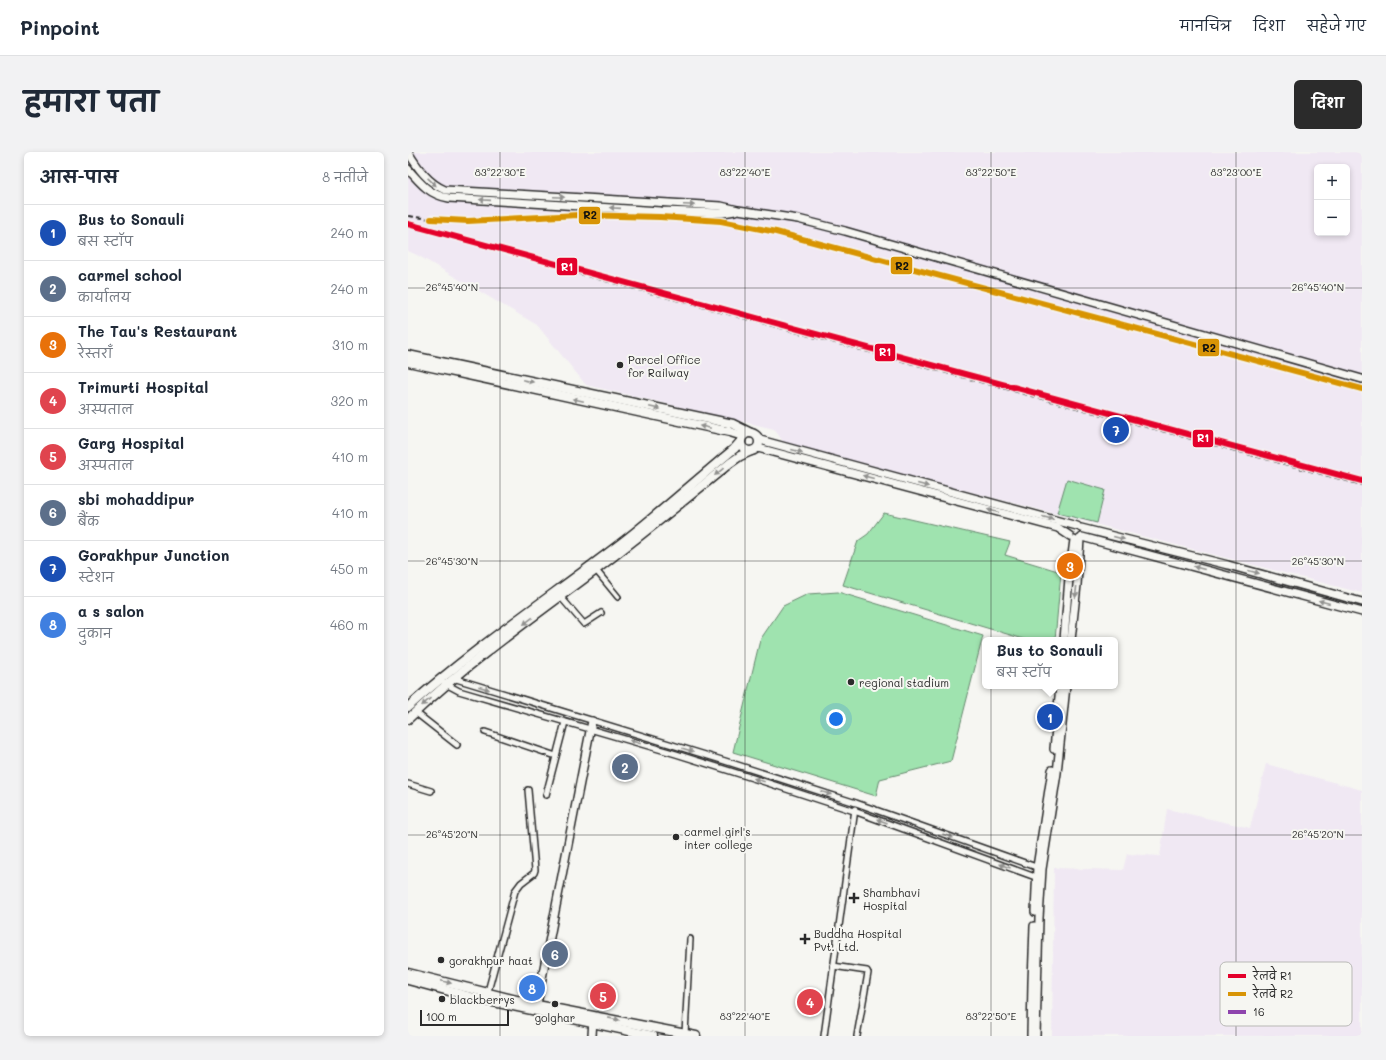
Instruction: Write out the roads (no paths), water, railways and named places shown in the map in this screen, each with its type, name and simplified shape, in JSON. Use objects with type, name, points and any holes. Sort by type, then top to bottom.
[{"type":"main road","points":[[408,355],[733,424],[756,434],[756,446]]},
{"type":"main road","points":[[408,362],[730,432],[742,439]]},
{"type":"main road","points":[[594,567],[621,543],[675,500],[734,449],[748,433],[751,432]]},
{"type":"main road","points":[[742,439],[742,446],[746,450],[756,446]]},
{"type":"main road","points":[[408,719],[451,676],[730,463],[756,446]]},
{"type":"main road","points":[[408,707],[443,683]]},
{"type":"main road","points":[[408,973],[486,996]]},
{"type":"main road","points":[[408,980],[593,1020],[653,1036]]},
{"type":"main road","points":[[593,1020],[696,1036]]},
{"type":"street","points":[[408,152],[417,167],[430,180],[438,187],[450,191],[721,206],[798,219],[845,231],[1362,379]]},
{"type":"street","points":[[408,169],[429,191],[436,195],[449,198],[723,214],[738,210]]},
{"type":"street","points":[[756,446],[1228,565],[1362,602]]},
{"type":"street","points":[[756,446],[1058,528],[1076,538],[1362,612]]},
{"type":"street","points":[[1064,637],[1069,578],[1076,538],[1083,532],[1079,527],[1074,526],[1070,530],[1076,538],[1077,585],[1071,637]]},
{"type":"street","points":[[594,567],[618,597]]},
{"type":"street","points":[[558,594],[584,624],[601,613]]},
{"type":"street","points":[[451,676],[856,803],[1039,868]]},
{"type":"street","points":[[443,683],[459,691],[684,756],[854,811],[1039,878]]},
{"type":"street","points":[[1036,1036],[1039,868],[1053,762],[1060,689]]},
{"type":"street","points":[[1039,868],[1056,773],[1066,689]]},
{"type":"street","points":[[415,712],[457,745]]},
{"type":"street","points":[[537,1008],[592,721]]},
{"type":"street","points":[[546,795],[566,722]]},
{"type":"street","points":[[485,732],[556,756]]},
{"type":"street","points":[[408,784],[431,791]]},
{"type":"street","points":[[807,796],[809,788]]},
{"type":"street","points":[[486,996],[515,891],[520,883],[534,873],[535,870],[528,790]]},
{"type":"street","points":[[824,1036],[856,803]]},
{"type":"street","points":[[1031,1036],[1032,982],[1039,878]]},
{"type":"street","points":[[685,1034],[690,939]]},
{"type":"street","points":[[833,966],[867,971],[868,973],[857,1036]]},
{"type":"street","points":[[592,1036],[593,1020]]},
{"type":"railway","points":[[408,216],[437,220],[468,221],[578,215],[660,217],[721,221],[776,232],[1126,327]]},
{"type":"railway","points":[[408,224],[568,267]]},
{"type":"railway","points":[[561,269],[1362,485]]},
{"type":"rail line","name":"R2","points":[[431,219],[468,221],[578,215],[660,217],[721,221],[776,232],[1362,389]]},
{"type":"rail line","name":"R1","points":[[408,224],[1362,481]]},
{"type":"place","name":"Parcel Office for Railway","points":[[620,365]]},
{"type":"place","name":"Gorakhpur Junction","points":[[1116,430]]},
{"type":"place","name":"The Tau's Restaurant","points":[[1070,566]]},
{"type":"place","name":"regional stadium","points":[[851,682]]},
{"type":"place","name":"Bus to Sonauli","points":[[1050,717]]},
{"type":"place","name":"carmel school","points":[[625,767]]},
{"type":"place","name":"carmel girl's inter college","points":[[676,837]]},
{"type":"place","name":"Shambhavi Hospital","points":[[854,898]]},
{"type":"place","name":"Buddha Hospital Pvt. Ltd.","points":[[805,939]]},
{"type":"place","name":"sbi mohaddipur","points":[[555,954]]},
{"type":"place","name":"gorakhpur haat","points":[[441,960]]},
{"type":"place","name":"a s salon","points":[[532,988]]},
{"type":"place","name":"Garg Hospital","points":[[603,996]]},
{"type":"place","name":"blackberrys","points":[[442,999]]},
{"type":"place","name":"Trimurti Hospital","points":[[810,1002]]},
{"type":"place","name":"golghar","points":[[555,1004]]}]
